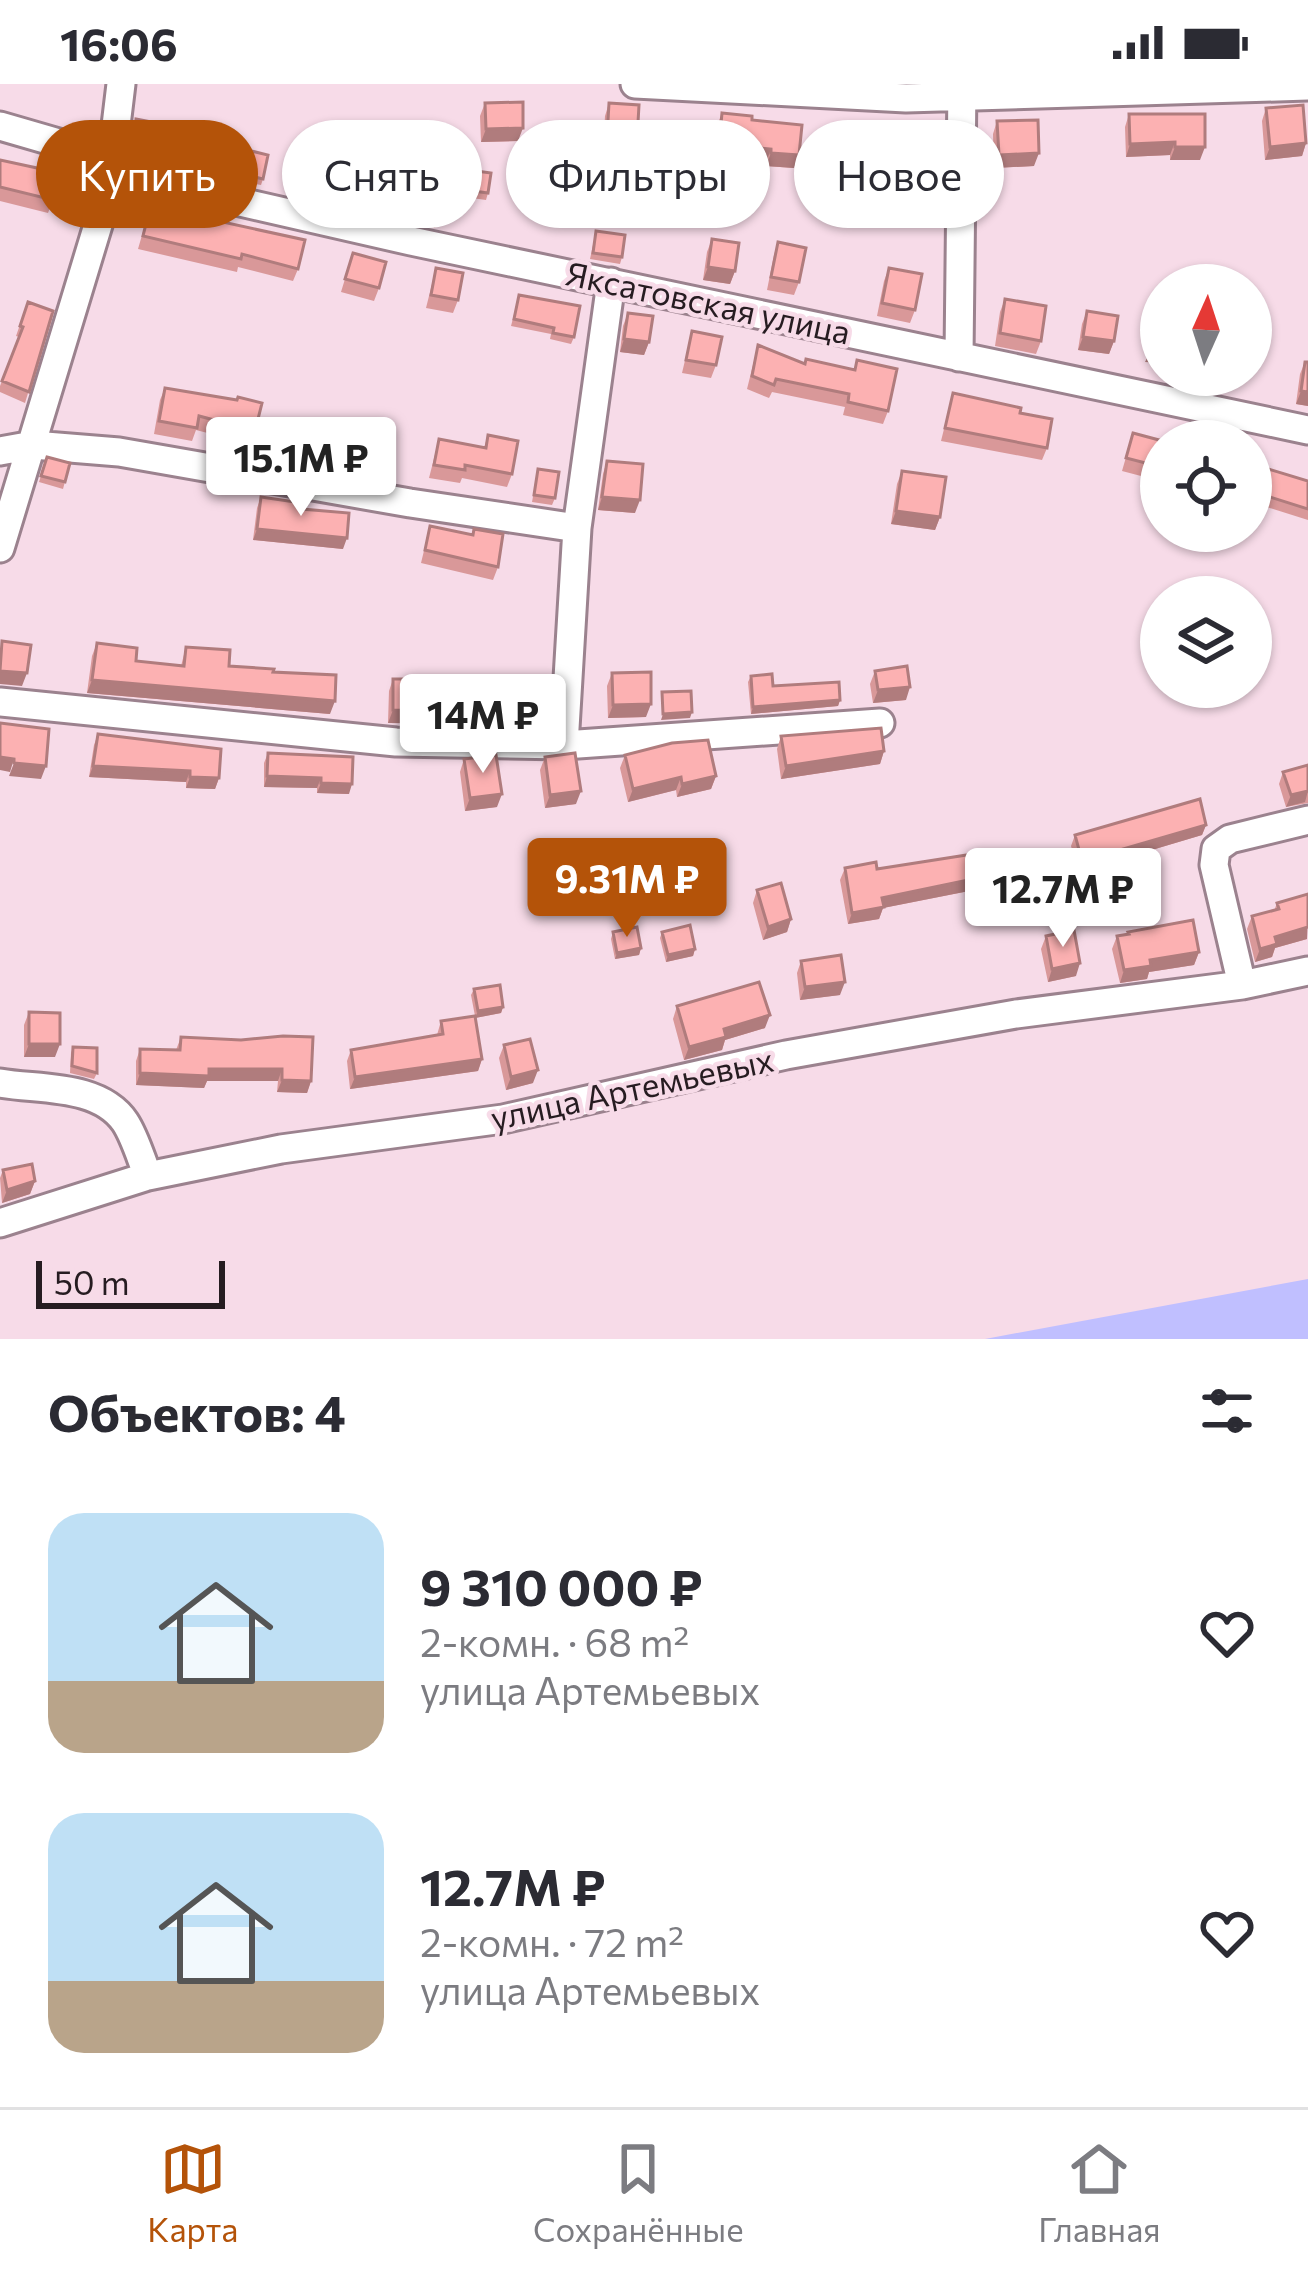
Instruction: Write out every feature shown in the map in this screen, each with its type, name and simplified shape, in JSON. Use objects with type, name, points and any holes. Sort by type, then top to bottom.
[{"type":"street","points":[[116,120],[121,84]]},
{"type":"street","points":[[635,84],[906,98],[962,91],[1308,86]]},
{"type":"street","points":[[959,357],[962,91]]},
{"type":"street","name":"Яксатовская улица","points":[[0,126],[36,137]]},
{"type":"street","name":"Яксатовская улица","points":[[258,205],[1308,430]]},
{"type":"street","points":[[0,548],[97,228]]},
{"type":"street","points":[[564,745],[577,528],[611,282]]},
{"type":"street","points":[[0,451],[33,445],[118,452],[577,528]]},
{"type":"street","points":[[0,702],[396,742],[564,745],[880,723]]},
{"type":"street","points":[[1242,986],[1214,865],[1216,849],[1230,839],[1308,820]]},
{"type":"street","name":"улица Артемьевых","points":[[0,1223],[148,1176],[281,1149],[502,1119],[786,1055],[1016,1014],[1242,986],[1308,971]]},
{"type":"street","points":[[0,1083],[66,1090],[100,1100],[124,1121],[148,1176]]},
{"type":"water","points":[[1308,1279],[1308,1339],[985,1339]]},
{"type":"building","points":[[523,102],[523,120],[506,120],[506,128],[486,129],[485,103]]},
{"type":"building","points":[[609,103],[639,105],[638,120],[608,120]]},
{"type":"building","points":[[1303,105],[1306,143],[1270,147],[1266,108]]},
{"type":"building","points":[[722,113],[752,116],[752,120],[721,120]]},
{"type":"building","points":[[1129,114],[1205,114],[1205,147],[1175,147],[1175,142],[1130,144]]},
{"type":"building","points":[[1038,120],[1039,153],[1004,155],[1004,121]]},
{"type":"building","points":[[770,122],[794,124],[794,155],[771,153]]},
{"type":"building","points":[[258,153],[268,155],[263,179],[258,178]]},
{"type":"building","points":[[0,160],[36,168],[36,196],[0,187]]},
{"type":"building","points":[[482,172],[491,173],[488,193],[482,192]]},
{"type":"building","points":[[145,228],[250,228],[305,240],[298,269],[143,236]]},
{"type":"building","points":[[596,231],[625,235],[622,257],[593,253]]},
{"type":"building","points":[[712,239],[739,243],[735,271],[708,267]]},
{"type":"building","points":[[778,242],[806,248],[799,282],[771,277]]},
{"type":"building","points":[[353,253],[386,262],[379,288],[345,279]]},
{"type":"building","points":[[436,268],[463,273],[458,300],[431,295]]},
{"type":"building","points":[[889,268],[922,274],[915,310],[882,303]]},
{"type":"building","points":[[519,295],[580,306],[574,337],[514,319]]},
{"type":"building","points":[[1005,299],[1046,306],[1041,341],[1000,333]]},
{"type":"building","points":[[28,302],[53,311],[29,392],[2,381]]},
{"type":"building","points":[[1087,311],[1118,316],[1114,341],[1083,337]]},
{"type":"building","points":[[628,313],[653,316],[649,342],[624,339]]},
{"type":"building","points":[[692,331],[722,337],[716,365],[686,360]]},
{"type":"building","points":[[758,345],[805,364],[806,359],[855,370],[857,360],[897,369],[888,411],[848,402],[849,394],[776,379],[774,385],[752,376]]},
{"type":"building","points":[[1308,362],[1308,392],[1301,391]]},
{"type":"building","points":[[165,388],[262,403],[255,431],[199,416],[197,428],[159,421]]},
{"type":"building","points":[[953,393],[1052,419],[1047,448],[945,428]]},
{"type":"building","points":[[304,419],[327,423],[320,455],[298,450]]},
{"type":"building","points":[[362,431],[382,435],[376,467],[356,463]]},
{"type":"building","points":[[1133,433],[1140,435],[1140,462],[1126,458]]},
{"type":"building","points":[[488,435],[518,441],[512,474],[434,465],[439,439],[486,448]]},
{"type":"building","points":[[47,457],[70,463],[65,482],[41,476]]},
{"type":"building","points":[[607,461],[643,464],[640,500],[602,497]]},
{"type":"building","points":[[538,469],[559,472],[555,498],[534,495]]},
{"type":"building","points":[[1272,470],[1308,481],[1308,509],[1272,498]]},
{"type":"building","points":[[902,471],[946,477],[940,517],[896,511]]},
{"type":"building","points":[[261,497],[302,503],[302,509],[349,513],[347,538],[257,529]]},
{"type":"building","points":[[430,526],[473,535],[474,529],[503,534],[498,567],[425,550]]},
{"type":"building","points":[[2,641],[31,645],[27,673],[0,671]]},
{"type":"building","points":[[97,643],[137,648],[136,661],[184,666],[186,647],[230,650],[229,666],[336,675],[335,701],[92,680]]},
{"type":"building","points":[[907,666],[910,687],[878,690],[875,671]]},
{"type":"building","points":[[651,672],[651,704],[613,705],[612,673]]},
{"type":"building","points":[[772,674],[773,686],[839,682],[840,700],[753,707],[751,676]]},
{"type":"building","points":[[393,679],[420,679],[420,688],[496,681],[536,684],[533,713],[393,710]]},
{"type":"building","points":[[691,691],[692,712],[663,714],[662,692]]},
{"type":"building","points":[[0,723],[49,729],[46,766],[0,757]]},
{"type":"building","points":[[881,728],[884,751],[786,766],[781,736]]},
{"type":"building","points":[[98,734],[221,749],[219,778],[190,777],[190,771],[93,766]]},
{"type":"building","points":[[708,740],[716,776],[682,784],[681,777],[633,789],[625,755]]},
{"type":"building","points":[[268,753],[353,757],[352,784],[267,776]]},
{"type":"building","points":[[575,753],[581,791],[550,795],[545,757]]},
{"type":"building","points":[[496,755],[502,794],[470,798],[464,759]]},
{"type":"building","points":[[1308,765],[1308,791],[1291,795],[1283,772]]},
{"type":"building","points":[[1200,799],[1206,825],[1082,861],[1075,835]]},
{"type":"building","points":[[645,850],[654,877],[624,887],[616,860]]},
{"type":"building","points":[[973,854],[978,878],[882,898],[884,907],[852,913],[845,868],[876,862],[877,869]]},
{"type":"building","points":[[781,883],[791,919],[768,927],[757,890]]},
{"type":"building","points":[[1308,894],[1308,927],[1275,937],[1277,944],[1260,949],[1252,916]]},
{"type":"building","points":[[1193,920],[1199,952],[1150,960],[1151,966],[1124,970],[1117,936]]},
{"type":"building","points":[[690,925],[695,949],[668,955],[662,932]]},
{"type":"building","points":[[637,927],[641,948],[617,953],[613,932]]},
{"type":"building","points":[[1074,930],[1080,963],[1052,969],[1046,936]]},
{"type":"building","points":[[841,955],[845,982],[805,987],[801,961]]},
{"type":"building","points":[[759,982],[770,1015],[724,1029],[726,1037],[689,1047],[677,1006]]},
{"type":"building","points":[[500,985],[503,1007],[478,1011],[474,989]]},
{"type":"building","points":[[29,1012],[60,1013],[60,1044],[29,1044]]},
{"type":"building","points":[[475,1016],[482,1059],[355,1077],[351,1050],[443,1034],[441,1021]]},
{"type":"building","points":[[181,1037],[313,1037],[311,1081],[282,1080],[282,1069],[209,1069],[209,1076],[140,1073],[140,1049],[180,1050]]},
{"type":"building","points":[[530,1039],[538,1070],[511,1077],[504,1045]]},
{"type":"building","points":[[73,1047],[97,1048],[97,1073],[72,1066]]},
{"type":"building","points":[[32,1164],[35,1181],[7,1190],[3,1170]]}]
